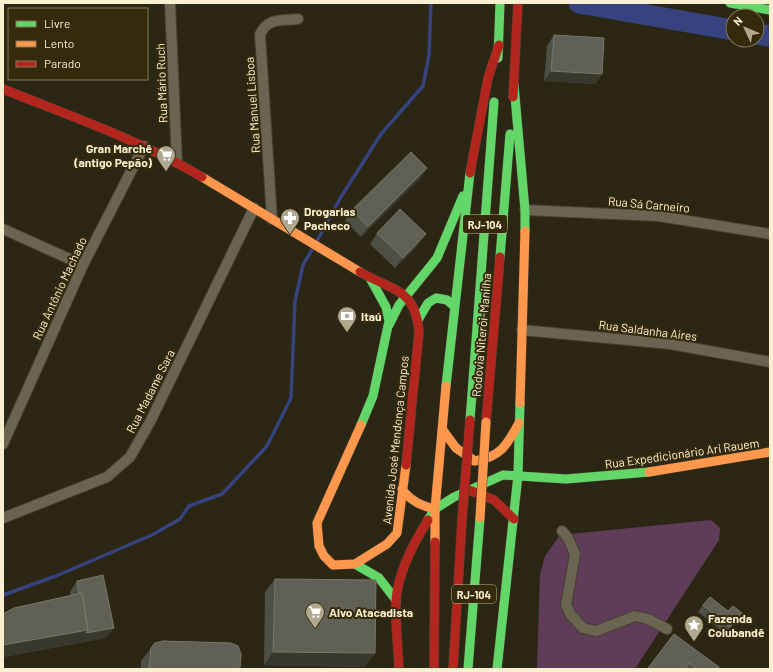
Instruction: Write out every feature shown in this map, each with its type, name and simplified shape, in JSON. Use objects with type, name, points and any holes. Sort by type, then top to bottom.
[{"type":"main road","name":"Rodovia Niterói-Manilha","points":[[453,669],[462,520],[499,44],[500,3]]},
{"type":"main road","name":"Rodovia Niterói-Manilha","points":[[468,669],[486,422],[514,85],[518,3]]},
{"type":"main road","points":[[730,3],[770,10]]},
{"type":"main road","points":[[434,669],[435,509],[448,358],[468,184],[488,78],[499,44]]},
{"type":"main road","points":[[497,669],[514,520],[518,475],[520,423],[525,210],[514,85]]},
{"type":"main road","name":"Avenida José Mendonça Campos","points":[[3,89],[144,146],[177,162],[326,253],[370,278],[394,288],[406,296],[414,306],[418,320],[418,346],[400,504],[400,527],[394,538],[374,553],[355,564],[333,565],[327,561],[318,548],[317,523],[366,414],[378,377],[389,325],[386,307],[370,278]]},
{"type":"main road","points":[[389,325],[394,313],[406,296],[437,258],[468,184]]},
{"type":"main road","points":[[389,325],[398,316],[403,314],[412,315],[418,320],[427,302],[431,299],[443,298],[454,306]]},
{"type":"main road","points":[[474,461],[486,459],[499,454],[520,423]]},
{"type":"main road","name":"Rua Expedicionário Ari Rauem","points":[[442,429],[456,448],[474,461],[502,475]]},
{"type":"main road","name":"Rua Expedicionário Ari Rauem","points":[[435,509],[454,497],[502,475],[566,479],[646,472],[770,452]]},
{"type":"main road","points":[[402,489],[414,502],[435,509]]},
{"type":"main road","points":[[469,490],[488,495],[495,500],[514,520]]},
{"type":"main road","points":[[398,669],[396,600],[401,576],[407,557],[435,509]]},
{"type":"main road","points":[[355,564],[372,571],[385,583],[396,600]]},
{"type":"street","name":"Rua Mário Ruch","points":[[170,3],[177,162]]},
{"type":"street","name":"Rua Manuel Lisboa","points":[[272,219],[260,34],[264,26],[270,22],[298,19]]},
{"type":"street","name":"Rua Antônio Machado","points":[[3,444],[83,265],[144,146]]},
{"type":"street","name":"Rua Madame Sara","points":[[3,518],[107,477],[130,457],[150,422],[254,208]]},
{"type":"street","name":"Rua Sá Carneiro","points":[[525,210],[658,216],[770,234]]},
{"type":"street","points":[[3,228],[83,265]]},
{"type":"street","name":"Rua Saldanha Aires","points":[[522,330],[670,344],[770,362]]},
{"type":"street","points":[[562,531],[568,538],[574,554],[566,605],[571,616],[583,628],[596,630],[635,616],[648,618],[667,629]]},
{"type":"shaded area","points":[[711,520],[720,528],[719,540],[635,669],[537,669],[540,574],[545,556],[560,535]]},
{"type":"building","points":[[554,35],[604,38],[602,74],[551,71]]},
{"type":"building","points":[[411,152],[427,168],[368,227],[352,210]]},
{"type":"building","points":[[400,209],[426,234],[403,258],[377,233]]},
{"type":"building","points":[[103,575],[114,628],[86,633],[88,630],[82,593],[79,593],[77,581]]},
{"type":"building","name":"Alvo Atacadista","points":[[275,579],[376,580],[375,653],[273,652]]},
{"type":"building","points":[[82,593],[88,630],[3,645],[3,614],[14,608]]},
{"type":"building","points":[[710,597],[728,611],[733,606],[742,613],[730,627],[703,605]]},
{"type":"building","points":[[674,634],[719,667],[718,669],[697,669],[689,663],[685,669],[649,669],[648,668]]},
{"type":"building","points":[[163,641],[231,643],[238,646],[241,654],[240,669],[149,669],[151,648],[155,643]]},
{"type":"waterway","points":[[317,241],[341,197],[381,134],[423,86],[429,55],[431,3]]},
{"type":"waterway","points":[[579,3],[725,29]]},
{"type":"waterway","points":[[765,35],[770,36]]},
{"type":"waterway","points":[[3,595],[56,576],[152,535],[180,519],[189,506],[222,494],[267,446],[291,398],[295,301],[303,265],[313,248]]},
{"type":"traffic: fast","points":[[498,58],[500,3]]},
{"type":"traffic: fast","points":[[730,3],[770,10]]},
{"type":"traffic: fast","points":[[514,85],[525,210],[525,231]]},
{"type":"traffic: fast","points":[[470,420],[494,102]]},
{"type":"traffic: fast","points":[[500,257],[510,134]]},
{"type":"traffic: fast","points":[[446,386],[470,173]]},
{"type":"traffic: fast","points":[[389,325],[399,305],[437,258],[463,196]]},
{"type":"traffic: fast","points":[[361,425],[373,396],[389,321],[386,307],[370,278]]},
{"type":"traffic: fast","points":[[418,320],[428,303],[436,298],[447,300],[454,306]]},
{"type":"traffic: fast","points":[[497,669],[518,475],[520,403]]},
{"type":"traffic: fast","points":[[428,520],[435,509],[454,497],[503,475],[566,479],[649,472]]},
{"type":"traffic: fast","points":[[468,669],[480,518]]},
{"type":"traffic: fast","points":[[355,564],[379,578],[396,600]]},
{"type":"traffic: slow","points":[[202,177],[360,272]]},
{"type":"traffic: slow","points":[[520,403],[525,231]]},
{"type":"traffic: slow","points":[[435,542],[435,509],[446,386]]},
{"type":"traffic: slow","points":[[480,518],[486,422]]},
{"type":"traffic: slow","points":[[474,461],[491,456],[502,449],[511,438],[519,423]]},
{"type":"traffic: slow","points":[[361,425],[317,523],[319,546],[324,556],[333,565],[355,564],[387,544],[397,533],[406,465]]},
{"type":"traffic: slow","points":[[442,429],[456,448],[475,461]]},
{"type":"traffic: slow","points":[[649,472],[770,452]]},
{"type":"traffic: slow","points":[[402,489],[416,502],[435,509]]},
{"type":"traffic: jam","points":[[513,97],[518,3]]},
{"type":"traffic: jam","points":[[470,173],[488,78],[499,45]]},
{"type":"traffic: jam","points":[[3,89],[154,151],[202,177]]},
{"type":"traffic: jam","points":[[486,422],[500,257]]},
{"type":"traffic: jam","points":[[360,272],[400,292],[413,306],[417,317],[419,332],[406,465]]},
{"type":"traffic: jam","points":[[462,520],[470,420]]},
{"type":"traffic: jam","points":[[469,490],[494,500],[514,519]]},
{"type":"traffic: jam","points":[[399,669],[396,617],[397,590],[407,558],[428,520]]},
{"type":"traffic: jam","points":[[453,669],[462,520]]},
{"type":"traffic: jam","points":[[434,669],[435,542]]},
{"type":"place","name":"Gran Marchê (antigo Pepão)","points":[[166,172]]},
{"type":"place","name":"Drogarias Pacheco","points":[[290,235]]},
{"type":"place","name":"Itaú","points":[[347,333]]},
{"type":"place","name":"Alvo Atacadista","points":[[315,629]]},
{"type":"place","name":"Fazenda Colubandê","points":[[694,642]]}]
